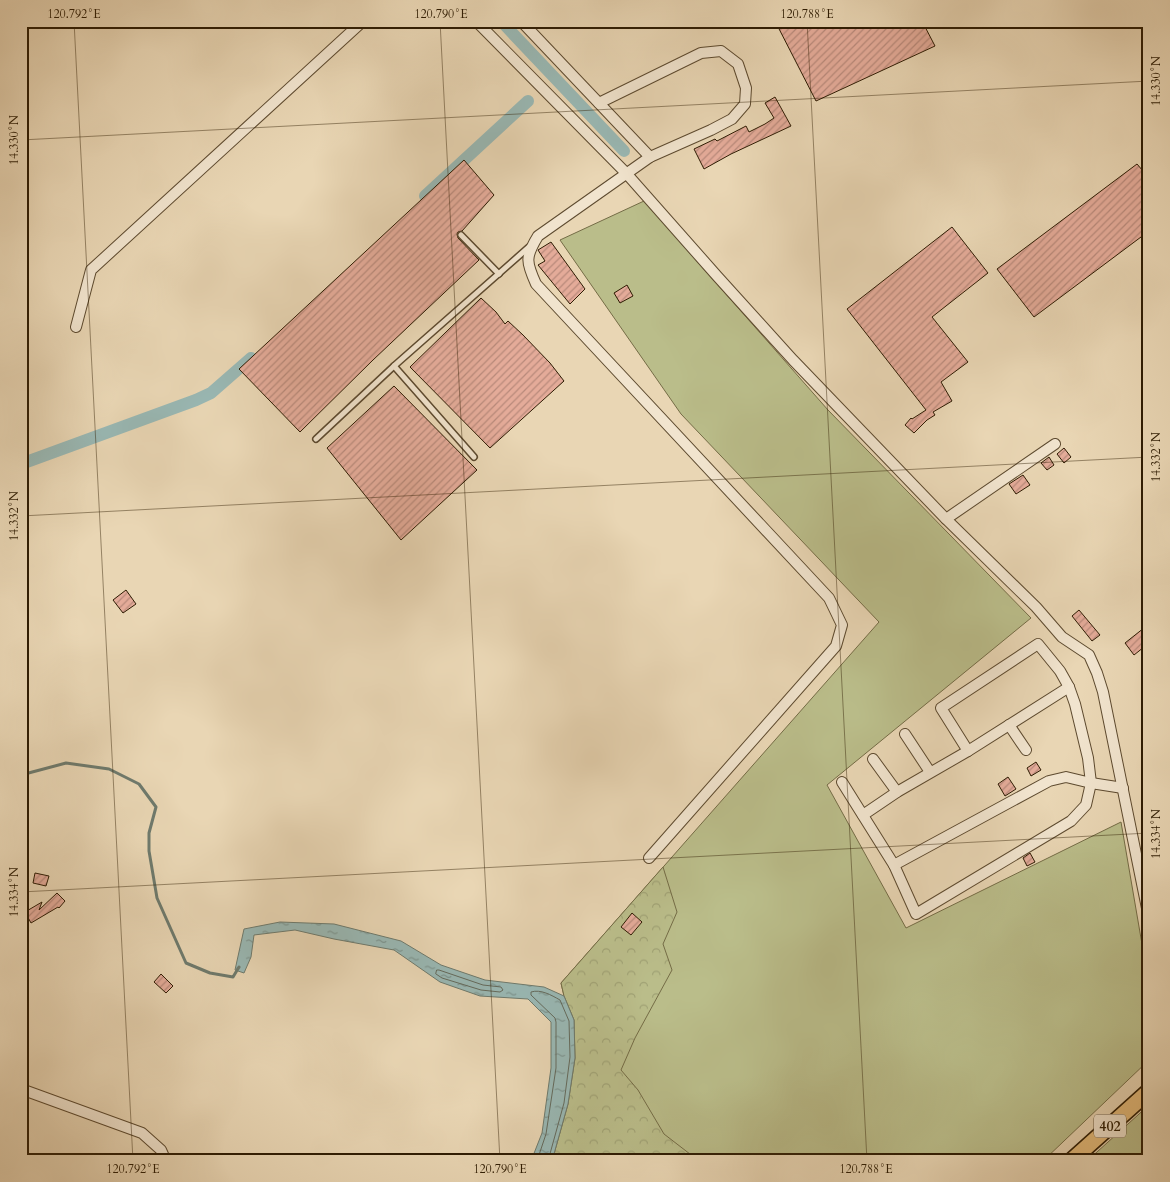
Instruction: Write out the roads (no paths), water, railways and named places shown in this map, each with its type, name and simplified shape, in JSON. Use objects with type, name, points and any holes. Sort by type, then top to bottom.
[{"type":"main road","name":"402","points":[[1071,1161],[1149,1090]]},
{"type":"street","points":[[76,327],[91,270],[363,21]]},
{"type":"street","points":[[476,21],[626,173],[793,360],[946,519],[1036,607],[1062,636],[1089,656],[1103,692],[1149,918]]},
{"type":"street","points":[[522,21],[650,157]]},
{"type":"street","points":[[599,104],[702,53],[721,51],[738,64],[746,88],[745,104],[732,119],[650,157],[538,236],[530,249],[528,266],[536,284],[829,598],[842,624],[836,646],[649,858]]},
{"type":"street","points":[[946,519],[1055,444]]},
{"type":"street","points":[[842,782],[894,865],[916,914],[1071,821],[1086,806],[1091,783],[1088,758],[1075,704],[1060,670],[1038,644],[941,708],[968,751]]},
{"type":"street","points":[[862,815],[1069,687]]},
{"type":"street","points":[[1009,725],[1026,750]]},
{"type":"street","points":[[905,734],[930,772]]},
{"type":"street","points":[[873,759],[897,792]]},
{"type":"street","points":[[894,865],[1049,781],[1066,777],[1123,788]]},
{"type":"street","points":[[21,1089],[142,1133],[161,1150],[166,1161]]},
{"type":"lane","points":[[462,235],[499,274]]},
{"type":"lane","points":[[316,439],[394,366],[533,244]]},
{"type":"lane","points":[[394,366],[474,457]]},
{"type":"water","points":[[280,922],[334,924],[401,941],[441,965],[485,980],[544,987],[564,996],[574,1020],[575,1058],[568,1104],[552,1161],[531,1161],[542,1133],[551,1068],[551,1022],[528,999],[480,996],[440,982],[394,950],[295,930],[254,935],[251,957],[244,973],[235,970],[244,929]]},
{"type":"waterway","points":[[501,21],[624,151]]},
{"type":"waterway","points":[[425,196],[528,101]]},
{"type":"waterway","points":[[21,464],[196,400],[211,393],[251,358]]},
{"type":"waterway","points":[[21,775],[66,763],[109,769],[139,784],[156,807],[149,833],[149,851],[157,898],[186,963],[210,973],[233,977],[239,967]]}]
